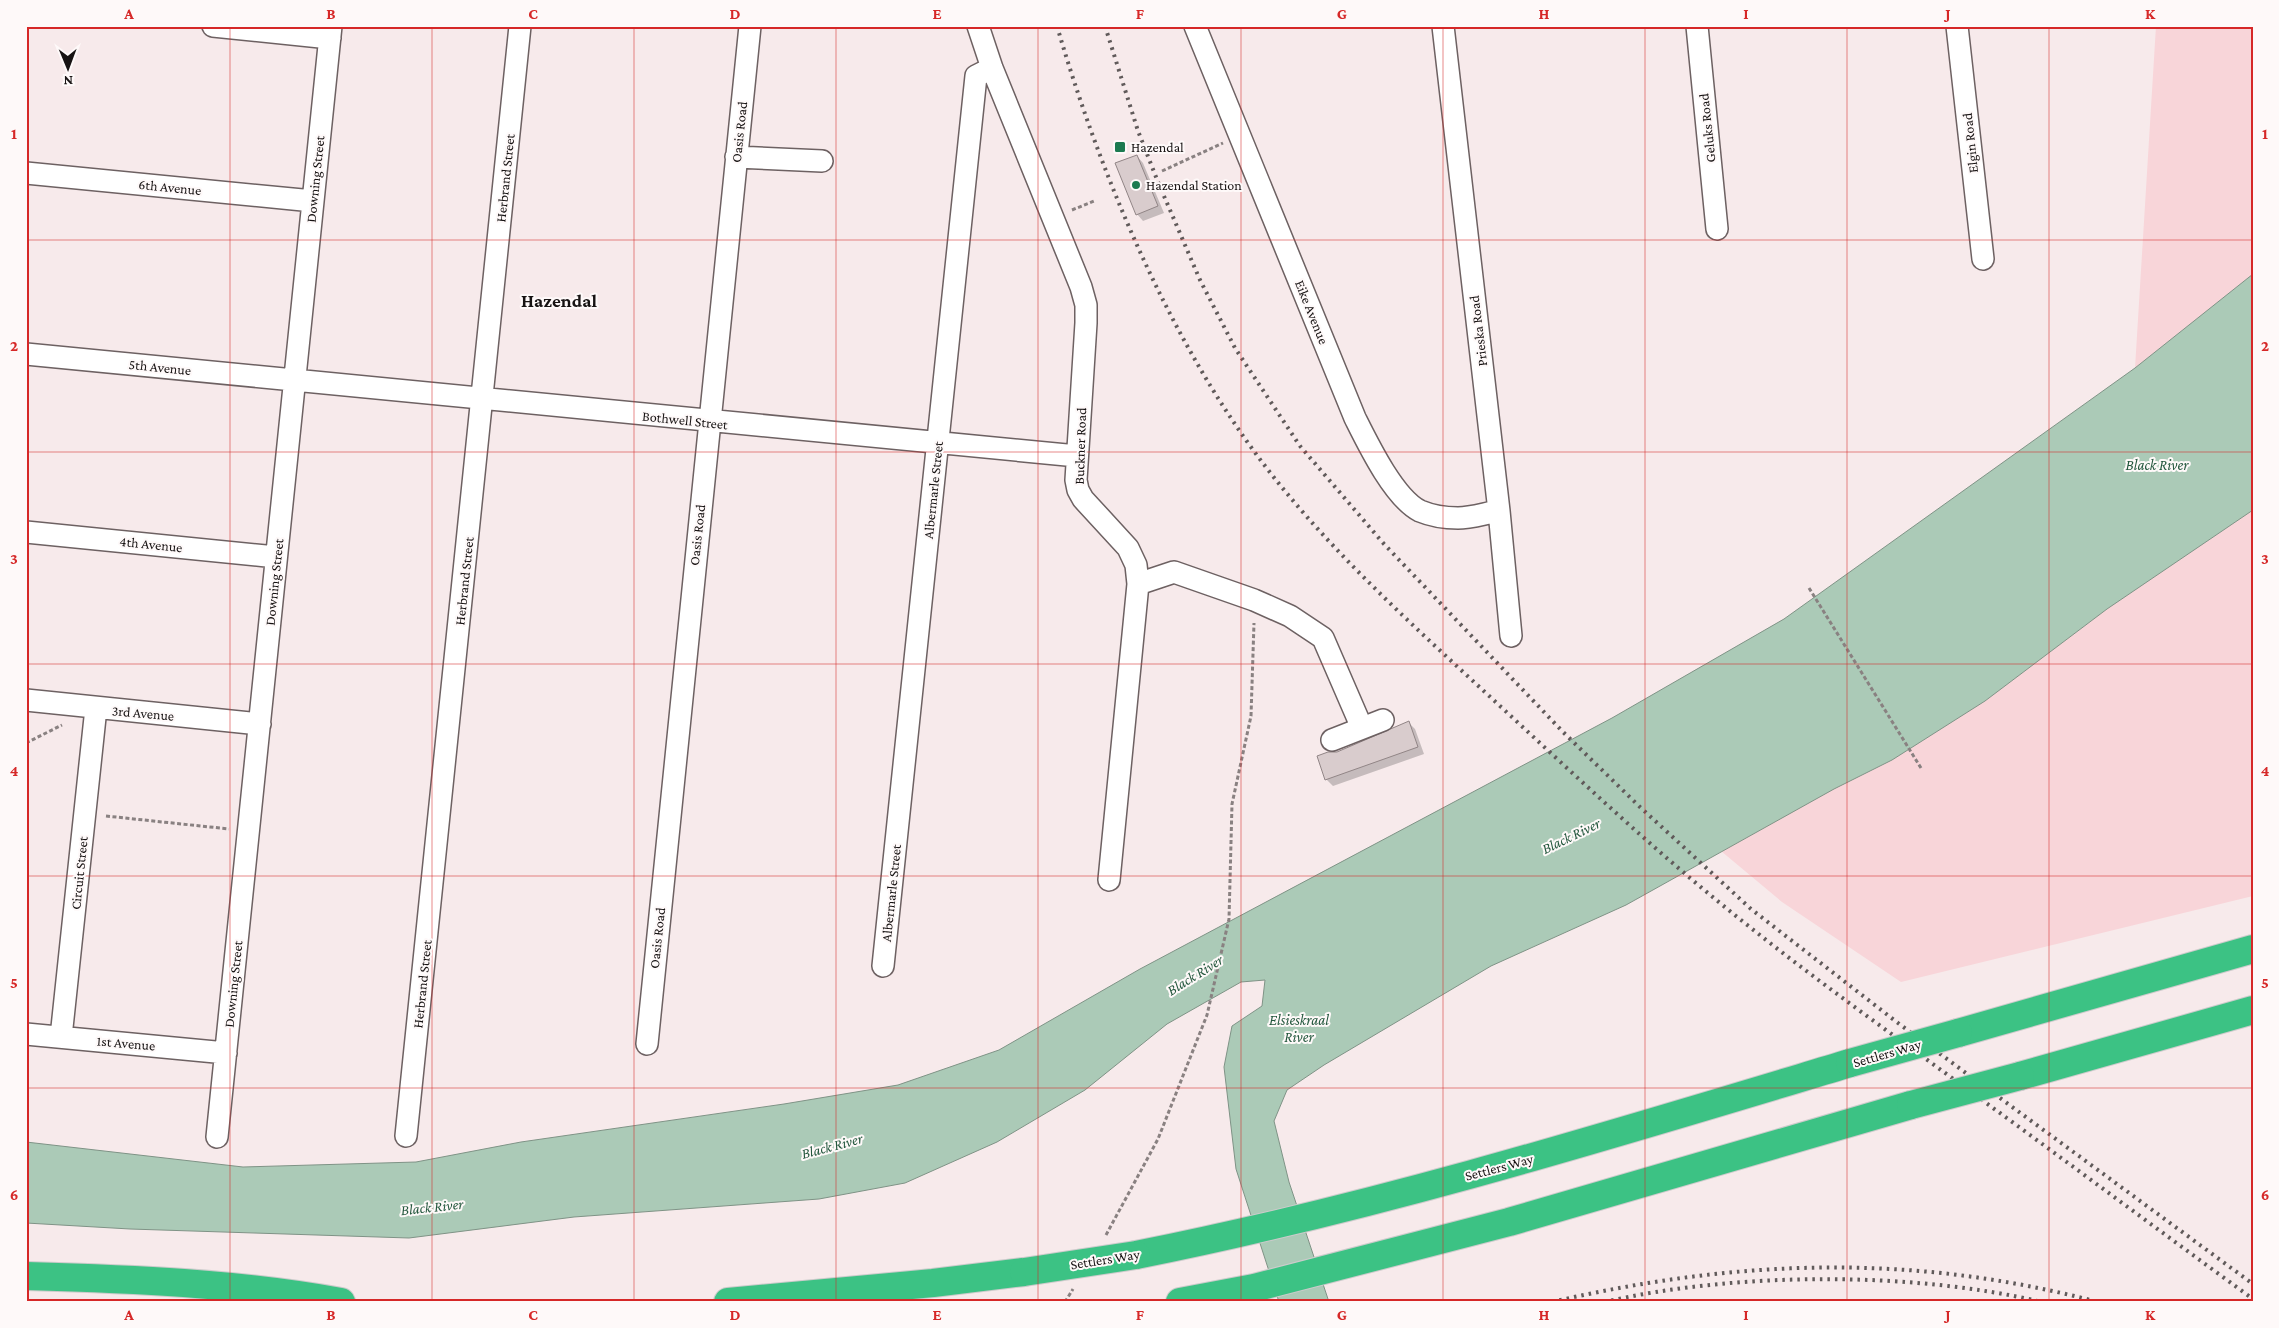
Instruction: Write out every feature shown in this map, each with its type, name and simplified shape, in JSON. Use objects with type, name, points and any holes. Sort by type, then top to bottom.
[{"type":"highway","name":"Settlers Way","points":[[728,1302],[932,1283],[1024,1272],[1136,1255],[1239,1234],[1508,1166],[1850,1063],[2253,949]]},
{"type":"highway","points":[[1180,1302],[1254,1288],[1509,1222],[1911,1105],[2253,1010]]},
{"type":"highway","points":[[26,1276],[169,1280],[283,1291],[341,1302]]},
{"type":"street","points":[[213,26],[330,32]]},
{"type":"street","name":"Herbrand Street","points":[[406,1136],[520,26]]},
{"type":"street","name":"Oasis Road","points":[[647,1044],[708,422],[750,26]]},
{"type":"street","points":[[978,26],[992,68]]},
{"type":"street","name":"Eike Avenue","points":[[1195,26],[1370,450],[1405,499],[1419,510],[1436,516],[1460,518],[1499,511]]},
{"type":"street","name":"Prieska Road","points":[[1443,26],[1499,511],[1511,636]]},
{"type":"street","name":"Geluks Road","points":[[1697,26],[1717,229]]},
{"type":"street","name":"Elgin Road","points":[[1957,26],[1983,259]]},
{"type":"street","name":"Downing Street","points":[[216,1137],[330,32]]},
{"type":"street","name":"Albermarle Street","points":[[883,966],[976,76],[992,68]]},
{"type":"street","name":"Buckner Road","points":[[992,68],[1081,287],[1086,305],[1077,456],[1076,480],[1078,490],[1083,499],[1128,548],[1136,565],[1138,584],[1109,880]]},
{"type":"street","points":[[736,157],[822,162]]},
{"type":"street","name":"6th Avenue","points":[[26,173],[313,201]]},
{"type":"street","name":"5th Avenue","points":[[26,354],[293,381]]},
{"type":"street","name":"Bothwell Street","points":[[293,381],[1077,456]]},
{"type":"street","name":"4th Avenue","points":[[26,532],[276,557]]},
{"type":"street","points":[[1138,584],[1174,572],[1254,600],[1290,616],[1323,638],[1362,728]]},
{"type":"street","name":"3rd Avenue","points":[[26,700],[260,724]]},
{"type":"street","name":"Circuit Street","points":[[61,1037],[96,708]]},
{"type":"street","points":[[1332,740],[1383,720]]},
{"type":"street","name":"1st Avenue","points":[[26,1034],[226,1053]]},
{"type":"path","points":[[1162,172],[1231,140]]},
{"type":"path","points":[[1076,209],[1094,201]]},
{"type":"path","points":[[1809,588],[1921,768]]},
{"type":"path","points":[[1104,1238],[1158,1139],[1207,1015],[1229,920],[1232,804],[1251,716],[1254,600]]},
{"type":"path","points":[[85,814],[249,831]]},
{"type":"path","points":[[1065,1302],[1075,1286]]},
{"type":"shaded area","points":[[2156,26],[2253,26],[2253,274],[2135,368]]},
{"type":"shaded area","points":[[2253,510],[2253,896],[1901,982],[1782,902],[1721,851],[1834,788],[1892,760],[1985,701],[2107,609]]},
{"type":"water","name":"Black River","points":[[2253,274],[2253,510],[2107,609],[1985,701],[1892,760],[1834,789],[1626,905],[1491,966],[1324,1065],[1287,1090],[1274,1121],[1289,1182],[1329,1302],[1279,1302],[1236,1169],[1224,1067],[1232,1026],[1262,1006],[1265,980],[1241,982],[1167,1024],[1085,1090],[997,1142],[905,1183],[819,1199],[574,1217],[409,1238],[130,1229],[26,1223],[26,1142],[243,1167],[416,1162],[521,1142],[784,1104],[898,1085],[999,1050],[1140,969],[1612,718],[1784,619],[2135,368]]},
{"type":"building","name":"Hazendal Station","points":[[1137,155],[1158,206],[1136,215],[1115,163]]},
{"type":"building","points":[[1409,721],[1418,747],[1325,780],[1317,756],[1328,752],[1337,752]]},
{"type":"railway","points":[[1057,26],[1074,82],[1116,197],[1168,309],[1197,363],[1228,414],[1262,462],[1317,528],[1346,559],[1406,619],[1559,761],[1710,895],[1829,988],[2253,1299]]},
{"type":"railway","points":[[1105,26],[1138,131],[1158,182],[1200,280],[1235,348],[1300,446],[1384,544],[1563,732],[1640,807],[1751,909],[1898,1023],[2253,1284]]},
{"type":"railway","points":[[1552,1302],[1690,1277],[1758,1270],[1825,1268],[1893,1269],[1961,1275],[2029,1286],[2098,1302]]},
{"type":"railway","points":[[1604,1302],[1655,1292],[1710,1285],[1823,1279],[1880,1280],[1936,1285],[1991,1292],[2042,1302]]},
{"type":"place","name":"Hazendal","points":[[1120,147]]},
{"type":"place","name":"Hazendal Station","points":[[1136,185]]},
{"type":"district","name":"Hazendal","points":[[559,300]]},
{"type":"water label","name":"Elsieskraal River","points":[[1299,1028]]}]
